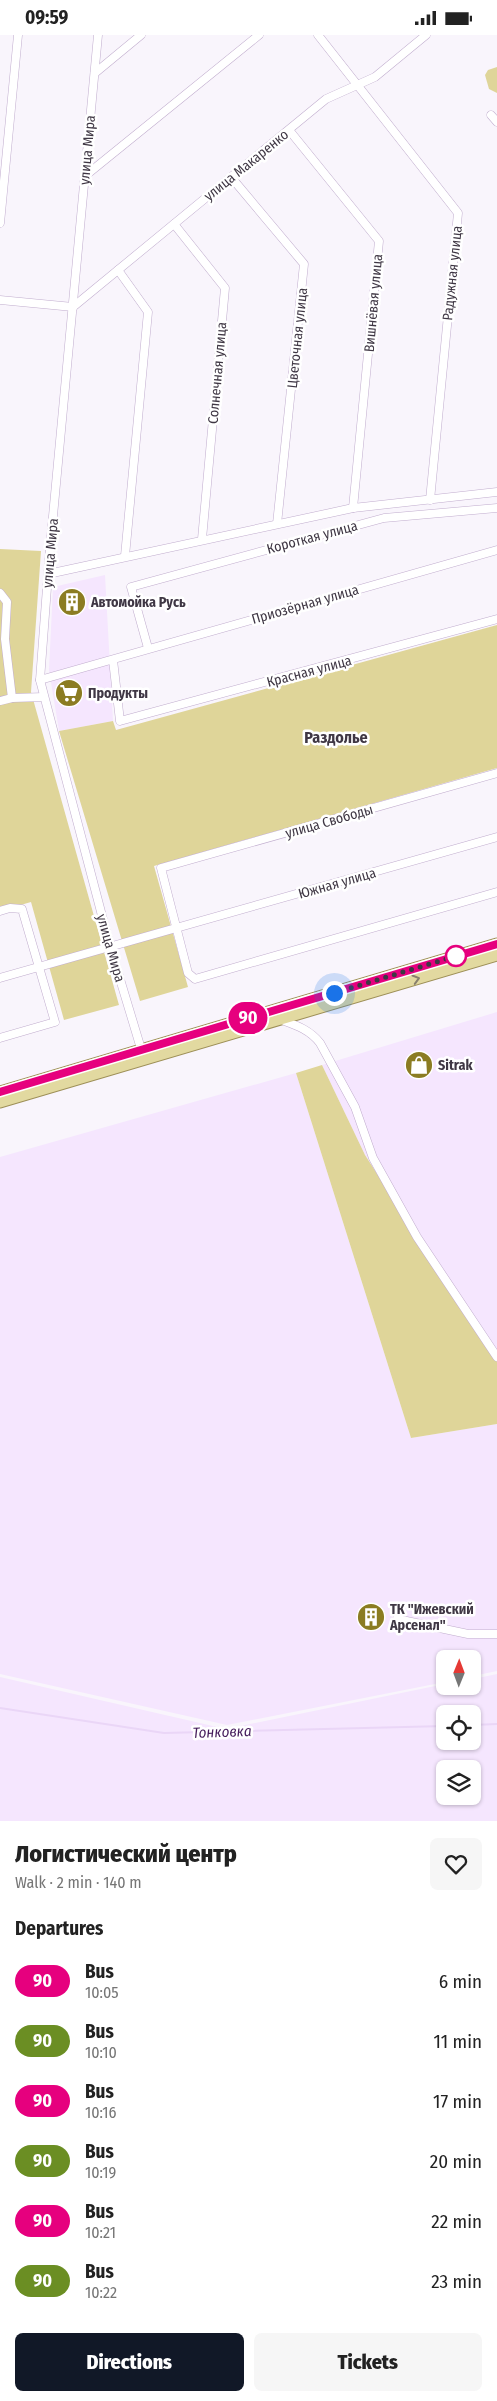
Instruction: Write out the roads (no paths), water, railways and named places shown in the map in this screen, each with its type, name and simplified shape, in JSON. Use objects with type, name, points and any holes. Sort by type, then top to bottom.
[{"type":"main road","points":[[0,1102],[142,1055],[497,944]]},
{"type":"main road","points":[[0,1092],[278,1019],[497,955]]},
{"type":"street","points":[[0,223],[18,35]]},
{"type":"street","name":"улица Мира","points":[[98,35],[48,574],[40,680],[110,946],[142,1055]]},
{"type":"street","points":[[95,73],[141,35]]},
{"type":"street","points":[[85,176],[259,35]]},
{"type":"street","name":"Радужная улица","points":[[318,35],[458,213],[430,500]]},
{"type":"street","name":"улица Макаренко","points":[[73,307],[326,99],[374,77],[426,35]]},
{"type":"street","points":[[491,115],[497,122]]},
{"type":"street","name":"Вишнёвая улица","points":[[288,130],[379,241],[353,508]]},
{"type":"street","name":"Цветочная улица","points":[[231,177],[304,265],[277,524]]},
{"type":"street","name":"Солнечная улица","points":[[174,224],[225,288],[202,539]]},
{"type":"street","points":[[118,270],[148,313],[125,556]]},
{"type":"street","points":[[0,300],[73,307]]},
{"type":"street","points":[[48,574],[202,539],[353,508],[497,492]]},
{"type":"street","name":"Короткая улица","points":[[148,648],[131,587],[384,518],[497,508]]},
{"type":"street","name":"Приозёрная улица","points":[[40,680],[497,550]]},
{"type":"street","points":[[0,593],[7,602],[5,639],[12,698]]},
{"type":"street","name":"Красная улица","points":[[113,659],[120,721],[497,619]]},
{"type":"street","points":[[0,701],[12,698],[44,697]]},
{"type":"street","name":"улица Свободы","points":[[177,928],[161,868],[497,773]]},
{"type":"street","name":"Южная улица","points":[[0,978],[497,837]]},
{"type":"street","points":[[177,928],[188,973],[195,979],[497,892]]},
{"type":"street","points":[[0,911],[10,908],[22,909],[55,1022],[0,1038]]},
{"type":"street","points":[[278,1019],[302,1027],[314,1035],[320,1043],[355,1107],[373,1158],[417,1237],[497,1357]]},
{"type":"street","points":[[396,1619],[468,1634],[497,1634]]},
{"type":"waterway","name":"Тонковка","points":[[0,1708],[164,1733],[436,1726]]},
{"type":"waterway","name":"Тонковка","points":[[481,1725],[497,1724]]},
{"type":"place","name":"Автомойка Русь","points":[[72,602]]},
{"type":"place","name":"Продукты","points":[[69,693]]},
{"type":"place","name":"Sitrak","points":[[419,1065]]},
{"type":"place","name":"ТК \"Ижевский Арсенал\"","points":[[371,1617]]},
{"type":"district","name":"Раздолье","points":[[336,737]]}]
